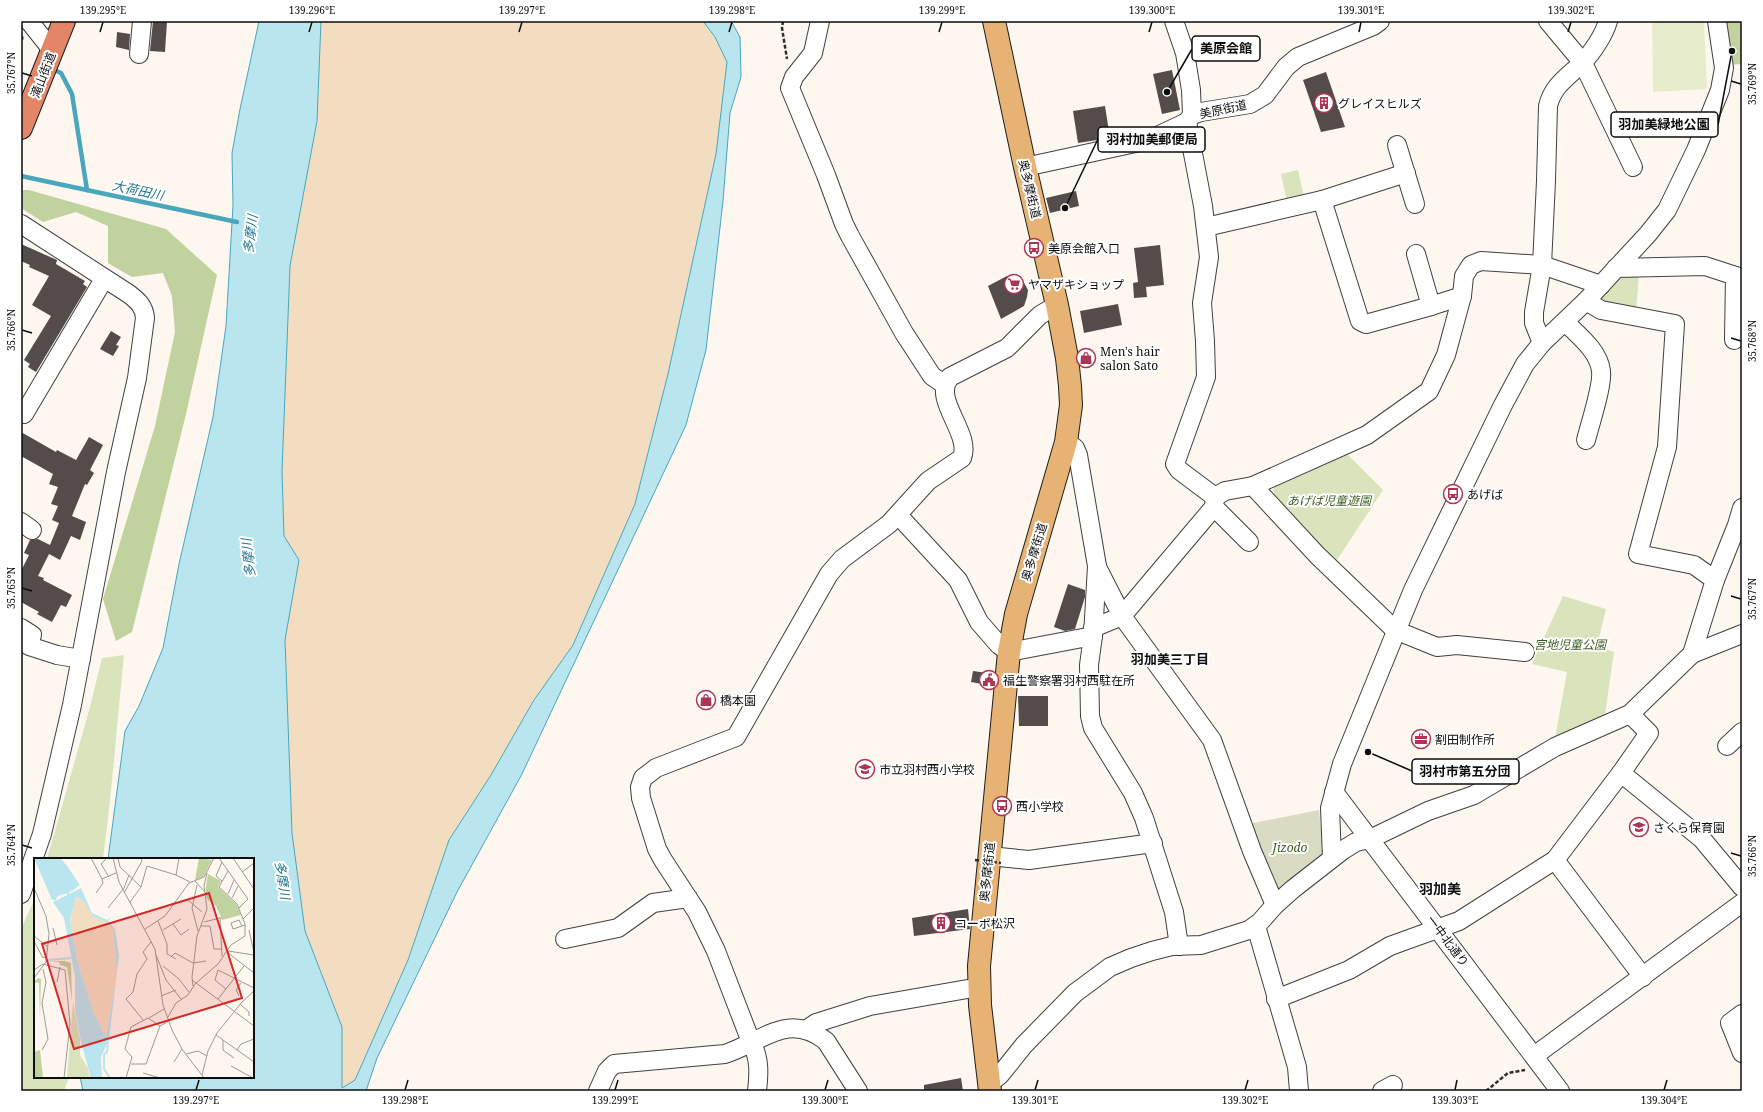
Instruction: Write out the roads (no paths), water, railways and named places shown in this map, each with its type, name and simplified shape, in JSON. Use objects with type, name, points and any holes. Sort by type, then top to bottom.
[{"type":"highway","name":"滝山街道","points":[[21,128],[64,21]]},
{"type":"main road","name":"奥多摩街道","points":[[990,1087],[979,987],[980,947],[1010,652],[1016,614],[1066,442],[1070,410],[1070,386],[1067,358],[1057,305],[1025,167],[994,21]]},
{"type":"street","points":[[29,21],[52,50]]},
{"type":"street","points":[[139,54],[142,21]]},
{"type":"street","points":[[820,21],[813,53],[794,77],[790,88],[844,224],[904,333],[932,376],[945,385]]},
{"type":"street","points":[[1174,21],[1185,53],[1191,90],[1189,119],[1206,227],[1209,257],[1202,303],[1206,377],[1175,464],[1179,470],[1214,502],[1249,542]]},
{"type":"street","name":"美原街道","points":[[1025,167],[1149,140],[1201,112],[1250,104],[1265,96],[1286,67],[1298,57],[1373,26],[1380,21]]},
{"type":"street","points":[[1548,21],[1583,63],[1633,167]]},
{"type":"street","points":[[1542,344],[1534,323],[1534,312],[1542,265],[1548,106],[1550,97],[1555,87],[1583,63],[1597,42],[1608,21]]},
{"type":"street","points":[[1332,858],[1330,808],[1342,764],[1395,630],[1440,532],[1516,378],[1525,364],[1542,344],[1601,285],[1648,234],[1667,210],[1682,182],[1720,90],[1724,68],[1717,21]]},
{"type":"street","points":[[1397,145],[1416,204]]},
{"type":"street","points":[[1206,227],[1322,200],[1406,173]]},
{"type":"street","points":[[1322,200],[1360,321],[1366,324],[1462,296]]},
{"type":"street","points":[[21,224],[140,304],[144,311],[145,318],[137,378],[116,472],[81,659],[62,750],[42,834],[21,894]]},
{"type":"street","points":[[1416,254],[1431,306]]},
{"type":"street","points":[[898,515],[958,580],[979,622],[999,645],[1010,652],[1093,632],[1122,616],[1225,490],[1253,486],[1367,435],[1429,391],[1446,355],[1462,296],[1464,276],[1471,265],[1481,261],[1542,265],[1601,285]]},
{"type":"street","points":[[1616,268],[1705,266],[1739,277],[1734,340]]},
{"type":"street","points":[[24,414],[104,279]]},
{"type":"street","points":[[1586,301],[1601,310],[1675,324],[1667,447],[1638,554],[1694,565],[1715,580]]},
{"type":"street","points":[[758,1091],[759,1065],[755,1050],[724,970],[697,912],[663,860],[658,849],[640,792],[643,778],[656,768],[736,737],[829,574],[842,559],[898,515],[919,489],[928,481],[959,461],[964,453],[964,444],[947,400],[945,385],[950,377],[1007,348],[1040,315],[1057,305]]},
{"type":"street","points":[[1565,322],[1587,344],[1596,357],[1601,371],[1598,391],[1586,440]]},
{"type":"street","points":[[1066,442],[1075,448],[1078,456],[1097,566],[1093,632],[1089,665],[1090,716],[1093,728],[1133,793],[1153,843],[1174,912],[1179,946]]},
{"type":"street","points":[[1253,486],[1317,556],[1395,630],[1437,647],[1457,645],[1525,652]]},
{"type":"street","points":[[1692,654],[1715,580],[1737,525],[1742,508]]},
{"type":"street","points":[[1097,566],[1122,616],[1212,740],[1252,851],[1275,905]]},
{"type":"street","points":[[21,628],[32,635],[29,646],[81,659]]},
{"type":"street","points":[[990,1087],[1024,1045],[1060,1007],[1099,974],[1131,958],[1166,947],[1209,943],[1256,926],[1275,905],[1332,858],[1356,842],[1370,839],[1428,811],[1474,795],[1555,747],[1630,714],[1692,654],[1742,634]]},
{"type":"street","points":[[1276,999],[1349,970],[1390,946],[1459,920],[1555,860],[1650,732],[1630,714]]},
{"type":"street","points":[[1727,746],[1742,732]]},
{"type":"street","points":[[1621,773],[1702,839],[1742,887]]},
{"type":"street","name":"一中北通り","points":[[1334,792],[1560,1091]]},
{"type":"street","points":[[988,860],[1029,860],[1153,843]]},
{"type":"street","points":[[1555,860],[1643,977]]},
{"type":"street","points":[[565,939],[618,928],[653,903],[688,898]]},
{"type":"street","points":[[1536,1059],[1742,903]]},
{"type":"street","points":[[1256,926],[1276,999],[1297,1066],[1299,1091]]},
{"type":"street","points":[[806,1030],[816,1023],[870,1006],[979,987]]},
{"type":"street","points":[[1742,1014],[1730,1023],[1742,1053]]},
{"type":"street","points":[[598,1091],[607,1071],[614,1064],[619,1062],[714,1056],[736,1050],[782,1029],[794,1028],[806,1030],[820,1036],[826,1042],[858,1091]]},
{"type":"water","name":"多摩川","points":[[259,21],[321,21],[317,121],[290,266],[282,471],[284,536],[299,560],[285,640],[292,833],[305,931],[342,1027],[342,1088],[355,1080],[408,960],[449,840],[491,775],[534,700],[573,645],[635,504],[668,374],[716,154],[727,62],[715,37],[703,21],[731,21],[740,37],[741,77],[730,113],[723,201],[706,350],[686,425],[522,774],[457,892],[377,1058],[366,1091],[83,1091],[80,1078],[254,1078],[254,858],[108,858],[125,731],[139,706],[163,648],[179,564],[213,417],[226,326],[233,205],[232,153]]},
{"type":"waterway","points":[[52,69],[61,73],[72,94],[87,190]]},
{"type":"waterway","name":"大荷田川","points":[[21,176],[237,222]]},
{"type":"place","name":"羽加美緑地公園","points":[[1732,51]]},
{"type":"place","name":"美原会館","points":[[1167,92]]},
{"type":"place","name":"グレイスヒルズ","points":[[1324,103]]},
{"type":"place","name":"羽村加美郵便局","points":[[1065,208]]},
{"type":"place","name":"美原会館入口","points":[[1034,248]]},
{"type":"place","name":"ヤマザキショップ","points":[[1014,284]]},
{"type":"place","name":"Men's hair salon Sato","points":[[1086,358]]},
{"type":"place","name":"あげば","points":[[1453,494]]},
{"type":"place","name":"福生警察署羽村西駐在所","points":[[989,680]]},
{"type":"place","name":"橋本園","points":[[706,700]]},
{"type":"place","name":"割田制作所","points":[[1421,739]]},
{"type":"place","name":"羽村市第五分団","points":[[1368,752]]},
{"type":"place","name":"市立羽村西小学校","points":[[865,769]]},
{"type":"place","name":"西小学校","points":[[1002,806]]},
{"type":"place","name":"さくら保育園","points":[[1639,827]]},
{"type":"place","name":"コーポ松沢","points":[[941,923]]},
{"type":"district","name":"羽加美三丁目","points":[[1170,659]]},
{"type":"district","name":"羽加美","points":[[1440,888]]},
{"type":"park label","name":"あげば児童遊園","points":[[1329,500]]},
{"type":"park label","name":"宮地児童公園","points":[[1570,644]]},
{"type":"park label","name":"Jizodo","points":[[1290,847]]}]
